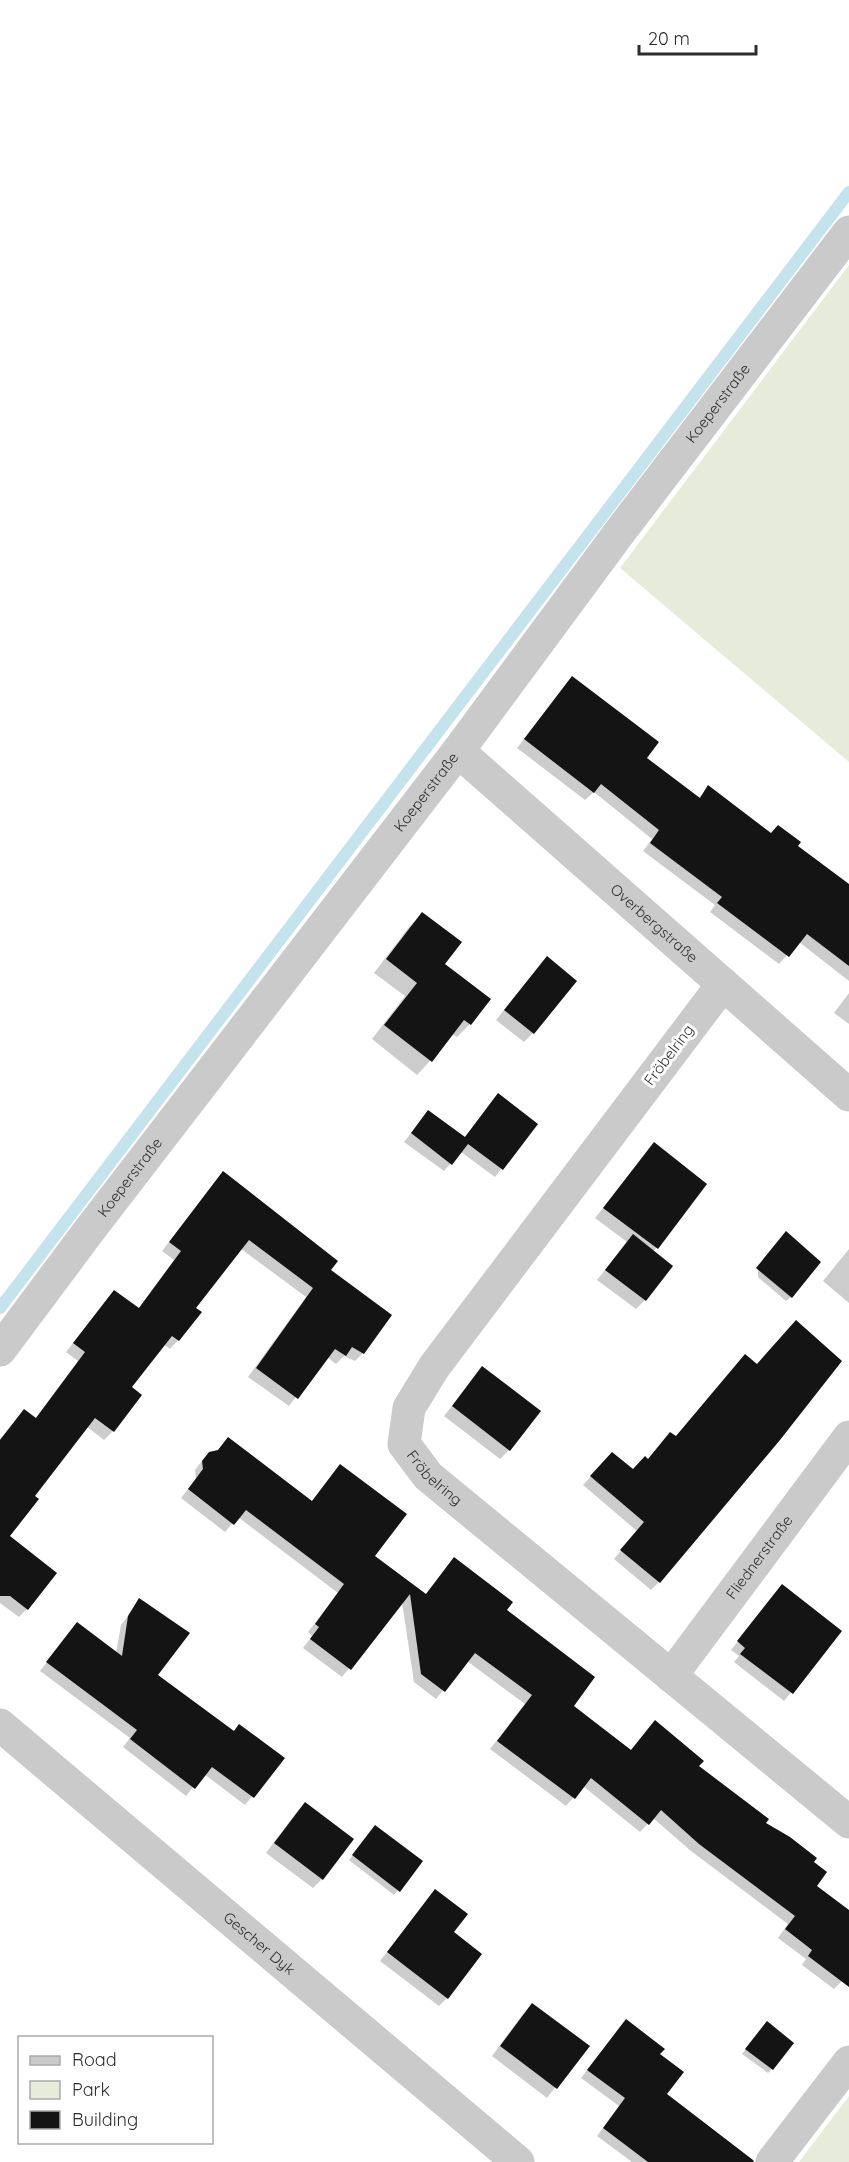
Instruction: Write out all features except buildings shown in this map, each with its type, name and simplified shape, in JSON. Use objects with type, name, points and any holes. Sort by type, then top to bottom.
[{"type":"street","name":"Koeperstraße","points":[[0,1350],[458,751],[849,232]]},
{"type":"street","name":"Overbergstraße","points":[[458,751],[849,1095]]},
{"type":"street","name":"Fröbelring","points":[[723,984],[434,1367],[409,1408],[404,1443],[428,1476],[849,1822]]},
{"type":"street","name":"Fliednerstraße","points":[[671,1676],[849,1437]]},
{"type":"street","name":"Gescher Dyk","points":[[0,1725],[518,2162]]},
{"type":"street","points":[[772,2162],[849,2062]]},
{"type":"green space","points":[[849,265],[849,762],[620,568]]},
{"type":"green space","points":[[849,2096],[849,2162],[799,2162]]},
{"type":"waterway","points":[[0,1308],[849,192]]}]
